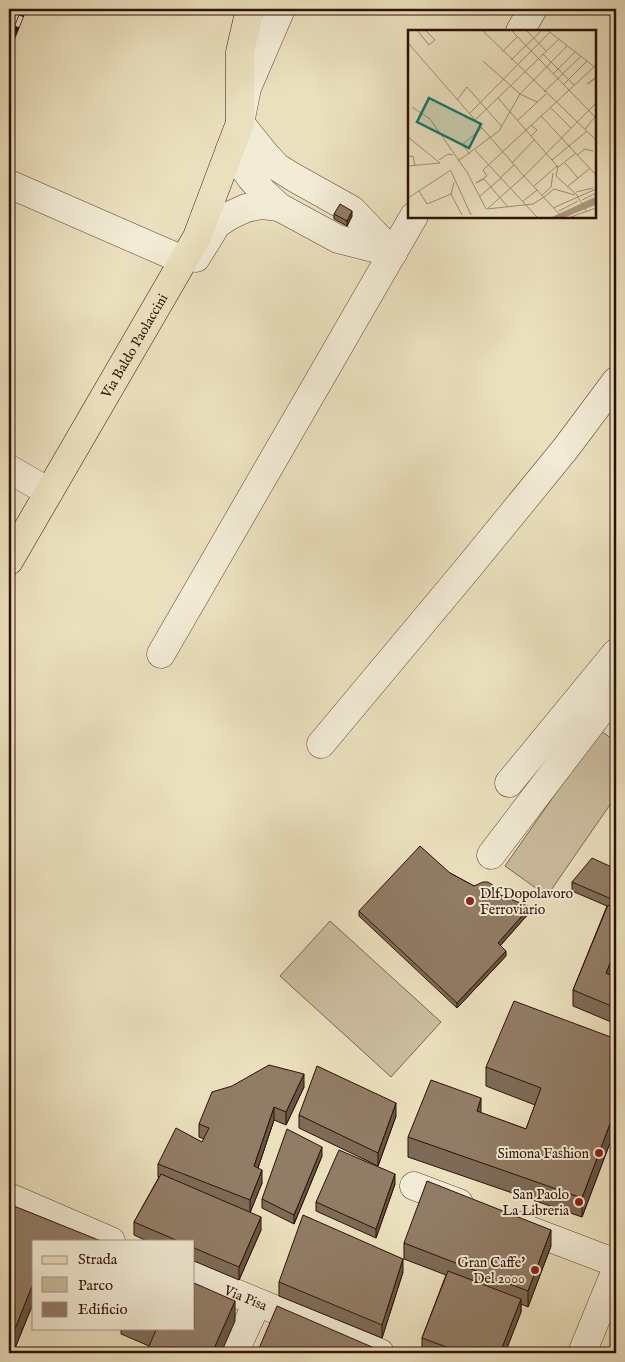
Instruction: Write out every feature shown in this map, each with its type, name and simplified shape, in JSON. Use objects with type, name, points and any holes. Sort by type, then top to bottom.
[{"type":"main road","name":"Via Baldo Paolaccini","points":[[9,561],[197,237],[240,123],[240,52],[250,9]]},
{"type":"street","name":"Via Baldo Paolaccini","points":[[240,123],[247,88],[281,9]]},
{"type":"street","points":[[521,30],[533,9]]},
{"type":"street","points":[[240,123],[277,167],[293,178],[352,210],[393,253]]},
{"type":"street","points":[[230,149],[263,192],[279,207],[338,239],[393,253]]},
{"type":"street","points":[[9,184],[183,260]]},
{"type":"street","points":[[9,578],[190,266],[217,224],[246,208],[262,205],[279,207]]},
{"type":"street","points":[[161,654],[413,218]]},
{"type":"street","points":[[321,744],[560,455],[616,381]]},
{"type":"street","points":[[9,469],[49,492]]},
{"type":"street","points":[[509,783],[616,653]]},
{"type":"street","points":[[491,855],[616,691]]},
{"type":"street","points":[[414,1186],[616,1263]]},
{"type":"street","points":[[9,1197],[109,1240]]},
{"type":"street","points":[[582,1353],[616,1270]]},
{"type":"street","name":"Via Pisa","points":[[195,1276],[380,1353]]},
{"type":"street","points":[[234,1353],[257,1303]]},
{"type":"green space","points":[[600,730],[616,742],[616,796],[547,896],[505,866]]},
{"type":"green space","points":[[330,921],[441,1022],[391,1077],[280,976]]},
{"type":"building","points":[[340,204],[352,211],[347,221],[334,214]]},
{"type":"building","points":[[420,846],[450,873],[474,886],[488,882],[494,886],[498,894],[530,907],[498,943],[506,951],[457,1003],[359,911]]},
{"type":"building","points":[[592,858],[616,869],[616,901],[572,882]]},
{"type":"building","points":[[608,905],[616,909],[616,949],[606,973],[616,978],[616,1008],[573,990]]},
{"type":"building","points":[[514,1001],[616,1039],[616,1108],[582,1198],[408,1137],[431,1080],[481,1098],[477,1111],[526,1129],[541,1088],[486,1067]]},
{"type":"building","points":[[269,1065],[304,1074],[286,1112],[274,1107],[254,1166],[262,1170],[250,1200],[158,1164],[176,1128],[202,1142],[209,1128],[199,1124],[212,1092],[232,1086]]},
{"type":"building","points":[[317,1066],[396,1103],[378,1153],[299,1115]]},
{"type":"building","points":[[287,1129],[322,1147],[294,1215],[262,1199]]},
{"type":"building","points":[[339,1150],[395,1174],[376,1229],[316,1202]]},
{"type":"building","points":[[161,1174],[261,1217],[239,1267],[195,1248],[195,1240],[176,1240],[134,1222]]},
{"type":"building","points":[[427,1181],[551,1230],[528,1291],[404,1243]]},
{"type":"building","points":[[9,1204],[99,1240],[32,1240],[32,1286],[9,1344]]},
{"type":"building","points":[[303,1215],[403,1259],[382,1325],[279,1282]]},
{"type":"building","points":[[448,1271],[521,1299],[500,1353],[463,1353],[422,1338]]},
{"type":"building","points":[[195,1283],[235,1301],[212,1353],[146,1353],[156,1330],[195,1330]]},
{"type":"building","points":[[277,1306],[386,1353],[257,1353]]},
{"type":"railway","points":[[9,47],[24,9]]},
{"type":"place","name":"Dlf Dopolavoro Ferroviario","points":[[470,901]]},
{"type":"place","name":"Simona Fashion","points":[[599,1153]]},
{"type":"place","name":"San Paolo La Libreria","points":[[579,1202]]},
{"type":"place","name":"Gran Caffe' Del 2000","points":[[535,1270]]}]
